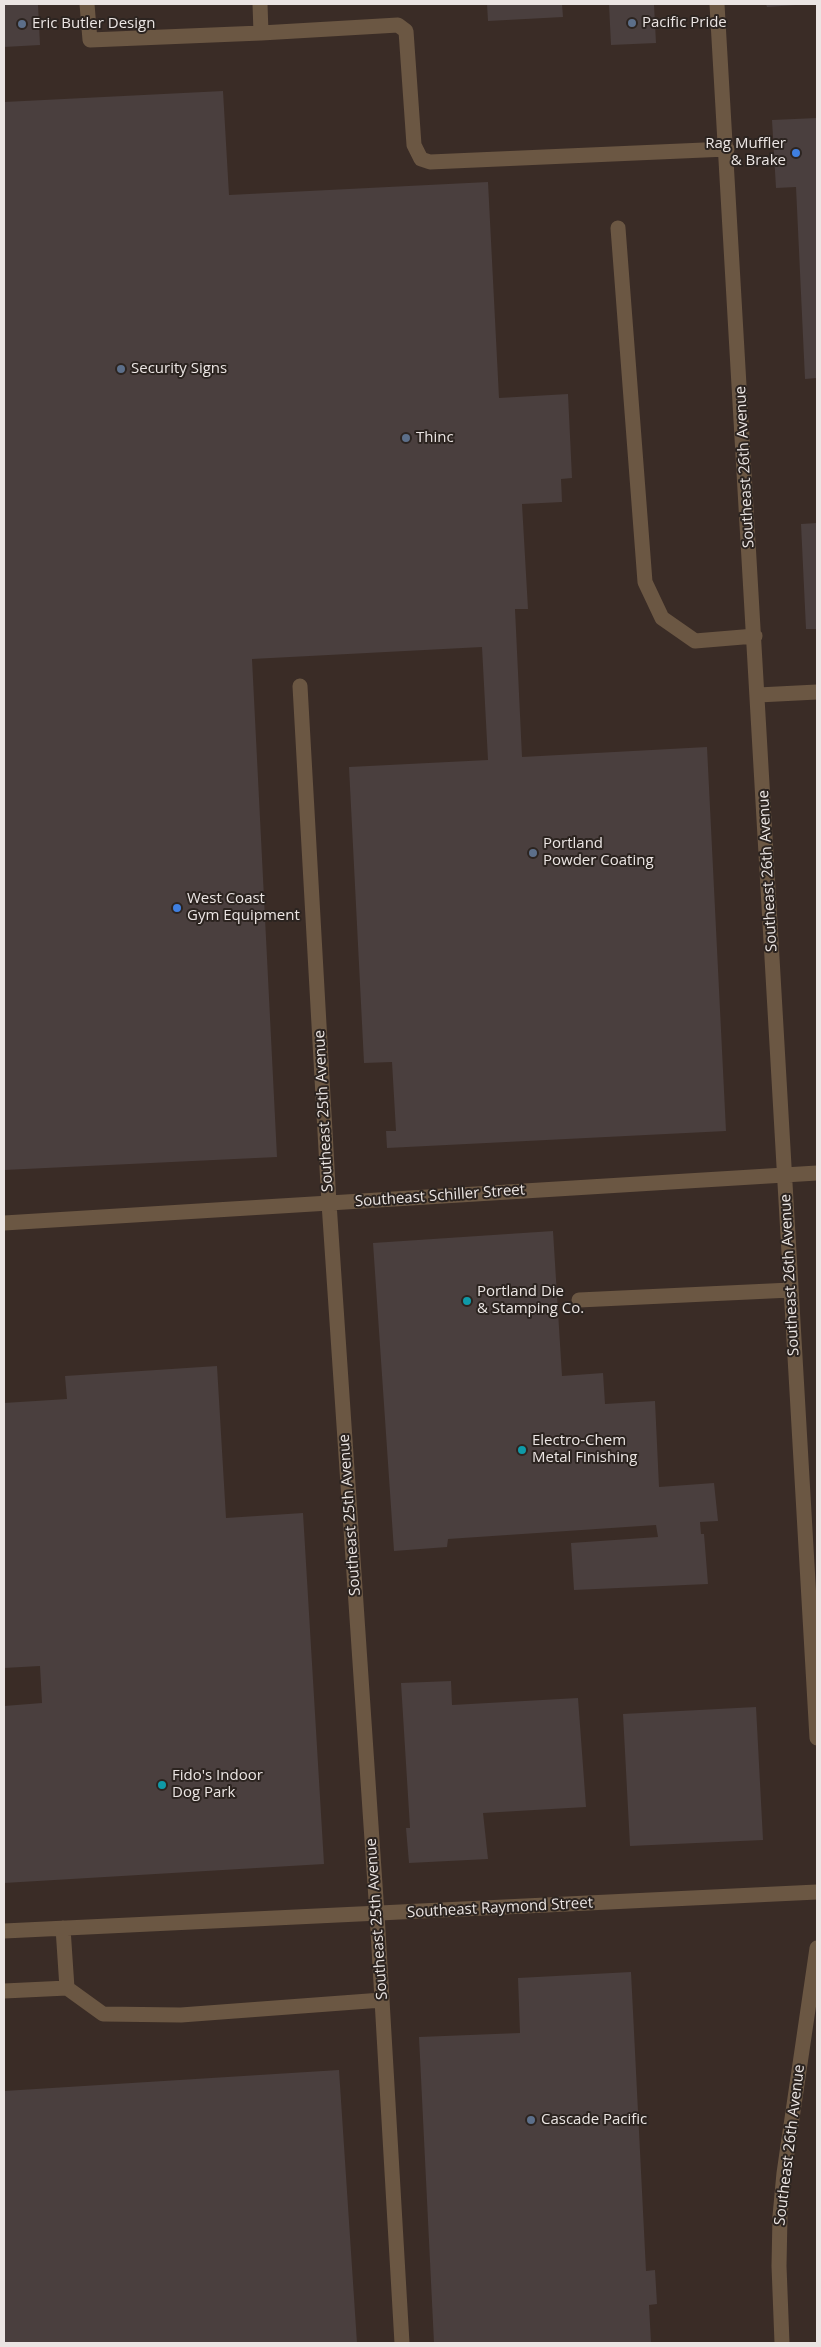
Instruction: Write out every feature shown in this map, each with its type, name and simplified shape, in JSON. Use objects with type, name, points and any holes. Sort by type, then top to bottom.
[{"type":"street","points":[[88,4],[90,40],[398,25],[406,32],[414,146],[421,159],[430,162],[726,148]]},
{"type":"street","points":[[260,4],[261,33]]},
{"type":"street","name":"Southeast 26th Avenue","points":[[717,4],[755,636],[817,1738]]},
{"type":"street","points":[[618,228],[646,582],[662,618],[695,641],[755,636]]},
{"type":"street","name":"Southeast 25th Avenue","points":[[300,686],[329,1203],[377,1914],[402,2343]]},
{"type":"street","points":[[758,695],[817,692]]},
{"type":"street","name":"Southeast Schiller Street","points":[[4,1223],[817,1173]]},
{"type":"street","points":[[579,1300],[791,1290]]},
{"type":"street","name":"Southeast Raymond Street","points":[[4,1931],[817,1892]]},
{"type":"street","points":[[63,1928],[67,1988]]},
{"type":"street","name":"Southeast 26th Avenue","points":[[782,2343],[778,2266],[780,2208],[817,1948]]},
{"type":"street","points":[[4,1991],[67,1988],[103,2014],[181,2015],[382,2000]]},
{"type":"shaded area","points":[[4,4],[817,4],[817,2343],[4,2343]]},
{"type":"building","name":"Eric Butler Design","points":[[4,4],[38,4],[40,45],[4,47]]},
{"type":"building","points":[[487,4],[562,4],[563,17],[488,21]]},
{"type":"building","name":"Pacific Pride","points":[[609,4],[654,4],[656,43],[611,45]]},
{"type":"building","points":[[766,4],[796,4],[796,5],[767,7]]},
{"type":"building","points":[[223,91],[229,195],[488,182],[499,398],[568,394],[572,478],[561,479],[562,502],[522,504],[528,609],[515,609],[522,757],[707,747],[726,1131],[387,1148],[386,1131],[396,1131],[392,1062],[364,1063],[349,767],[488,760],[482,647],[252,659],[277,1157],[4,1170],[4,102]]},
{"type":"building","points":[[817,118],[817,378],[805,379],[796,187],[776,188],[772,120]]},
{"type":"building","points":[[817,523],[817,629],[806,629],[801,524]]},
{"type":"building","points":[[553,1231],[562,1376],[603,1373],[605,1404],[655,1401],[659,1487],[714,1483],[718,1521],[700,1522],[701,1534],[704,1534],[708,1584],[574,1590],[571,1543],[658,1537],[656,1525],[448,1539],[447,1547],[394,1551],[373,1243]]},
{"type":"building","points":[[217,1366],[226,1518],[303,1513],[324,1864],[4,1883],[4,1706],[42,1703],[40,1666],[4,1668],[4,1403],[67,1399],[65,1376]]},
{"type":"building","points":[[451,1681],[452,1705],[578,1698],[586,1807],[483,1813],[488,1859],[409,1863],[406,1828],[410,1828],[401,1683]]},
{"type":"building","points":[[756,1707],[763,1840],[630,1846],[623,1714]]},
{"type":"building","points":[[631,1972],[646,2271],[655,2270],[657,2304],[649,2305],[651,2343],[434,2343],[419,2037],[520,2033],[518,1978]]},
{"type":"building","points":[[339,2070],[357,2343],[4,2343],[4,2091]]},
{"type":"place","name":"Pacific Pride","points":[[632,23]]},
{"type":"place","name":"Eric Butler Design","points":[[22,24]]},
{"type":"place","name":"Rag Muffler & Brake","points":[[796,153]]},
{"type":"place","name":"Security Signs","points":[[121,369]]},
{"type":"place","name":"Thinc","points":[[406,438]]},
{"type":"place","name":"Portland Powder Coating","points":[[533,853]]},
{"type":"place","name":"West Coast Gym Equipment","points":[[177,908]]},
{"type":"place","name":"Portland Die & Stamping Co.","points":[[467,1301]]},
{"type":"place","name":"Electro-Chem Metal Finishing","points":[[522,1450]]},
{"type":"place","name":"Fido's Indoor Dog Park","points":[[162,1785]]},
{"type":"place","name":"Cascade Pacific","points":[[531,2120]]}]
